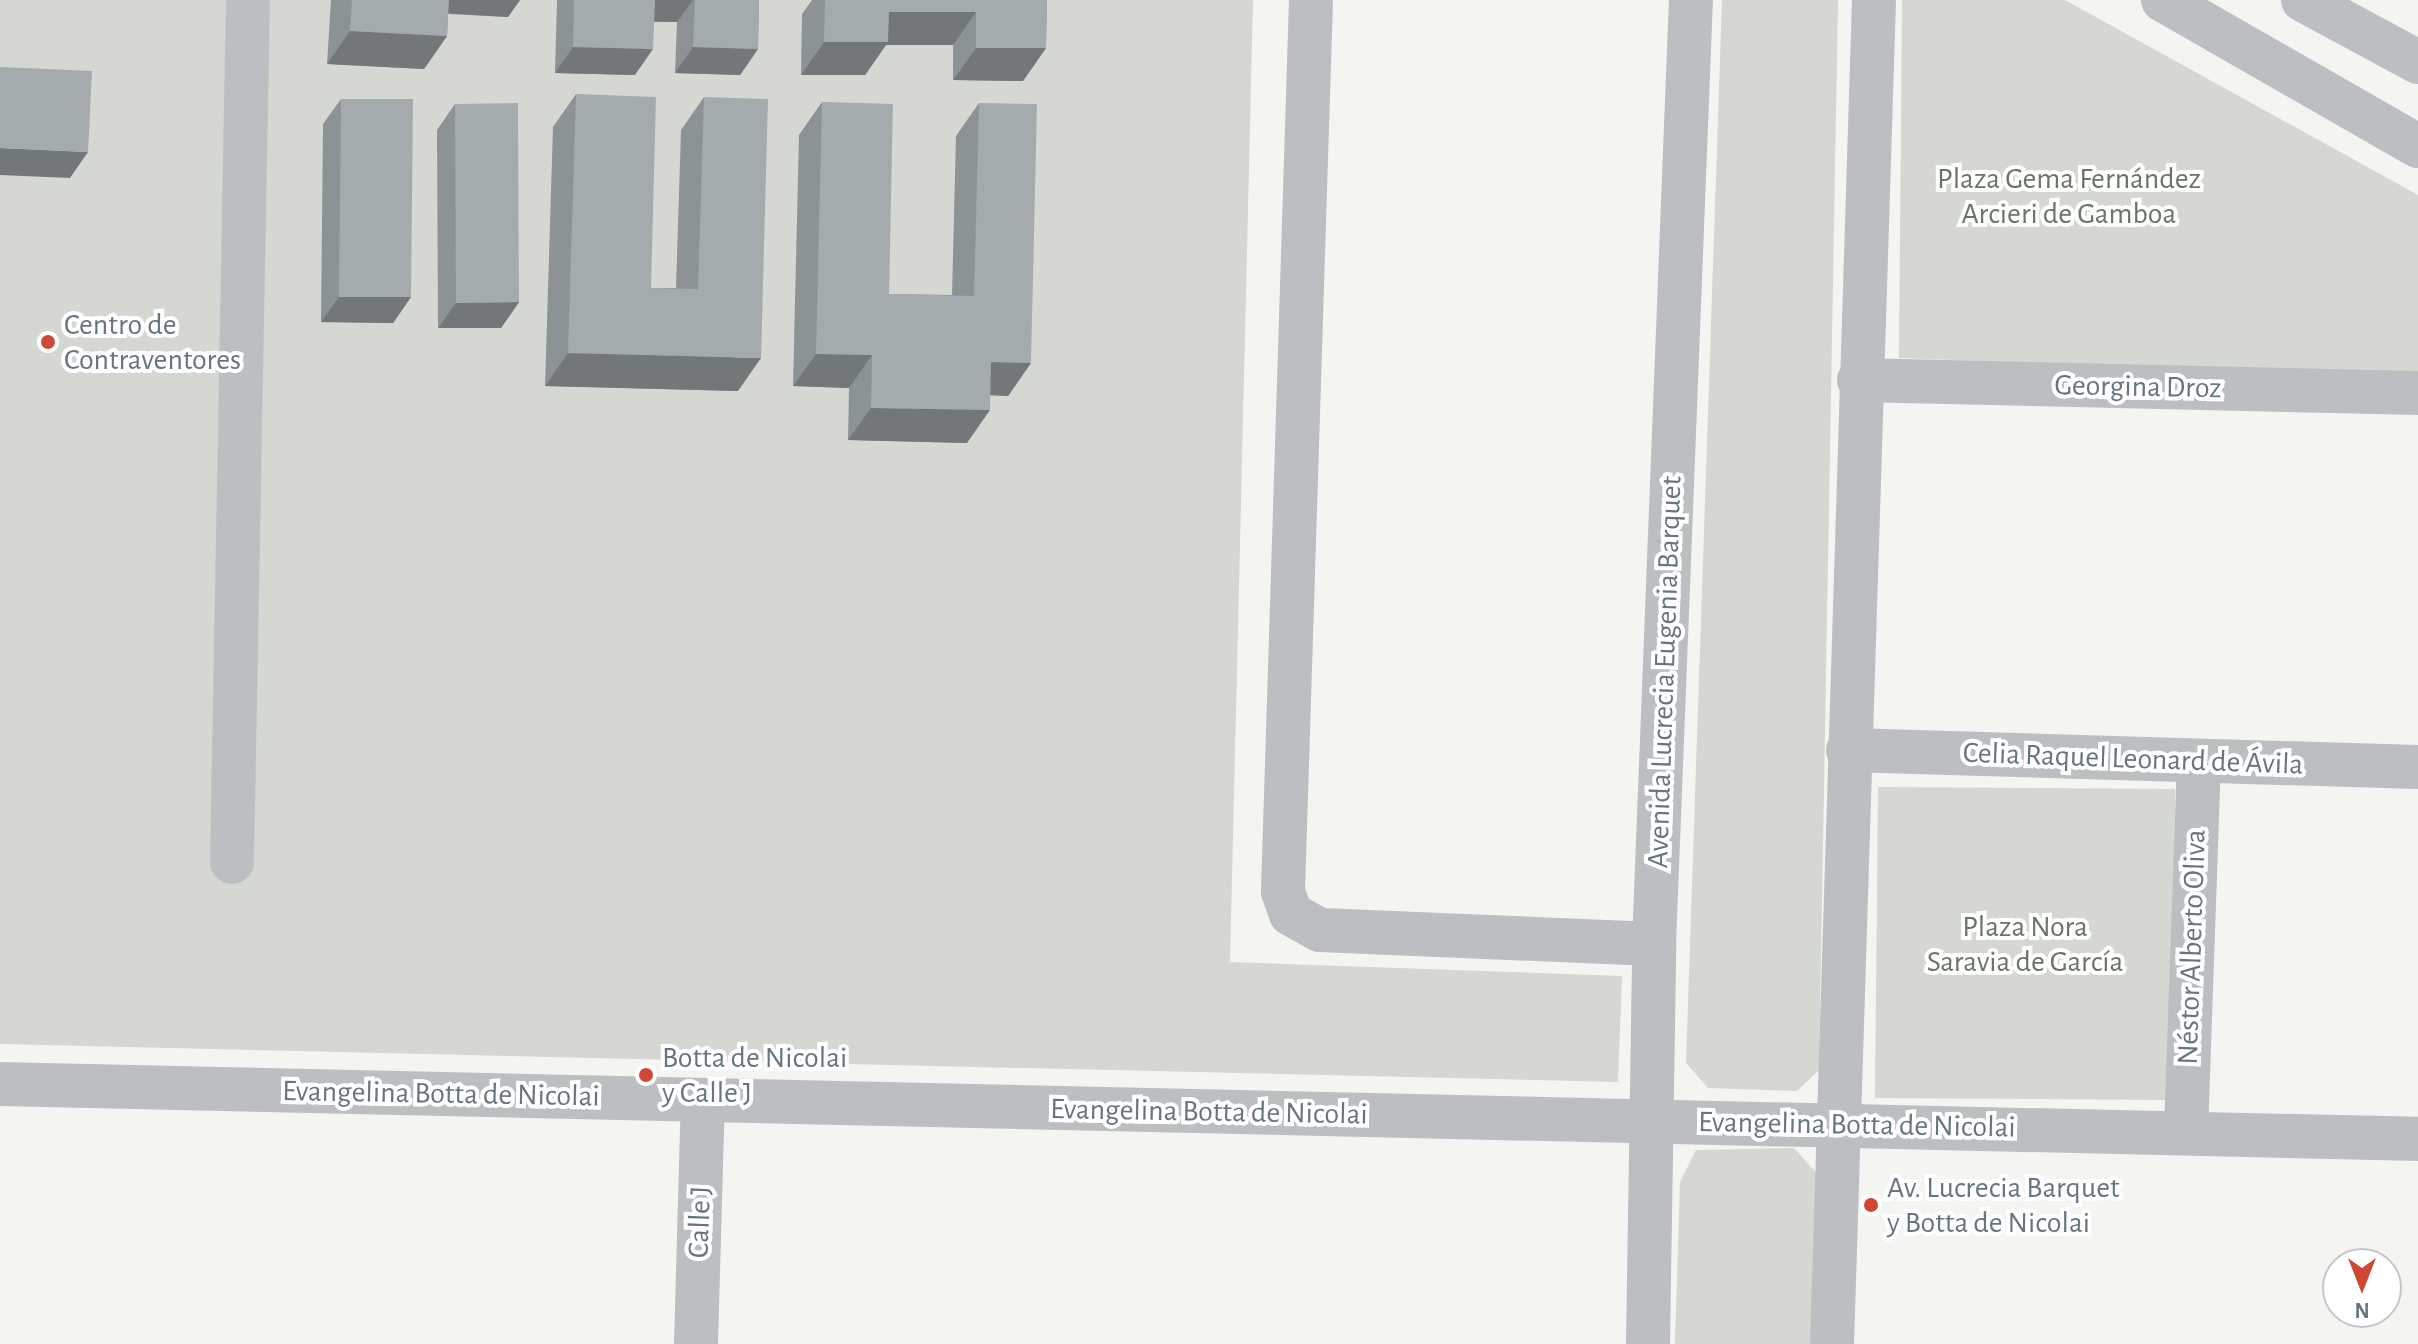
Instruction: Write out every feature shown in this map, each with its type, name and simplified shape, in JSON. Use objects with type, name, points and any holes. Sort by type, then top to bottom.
[{"type":"street","points":[[232,862],[248,0]]},
{"type":"street","points":[[1311,0],[1283,892],[1291,914],[1320,930],[1654,944]]},
{"type":"street","name":"Avenida Lucrecia Eugenia Barquet","points":[[1648,1344],[1654,944],[1691,0]]},
{"type":"street","points":[[1832,1344],[1859,380],[1874,0]]},
{"type":"street","points":[[2163,0],[2418,146]]},
{"type":"street","points":[[2303,0],[2418,62]]},
{"type":"street","name":"Georgina Droz","points":[[1859,380],[2418,393]]},
{"type":"street","name":"Celia Raquel Leonard de Ávila","points":[[1848,750],[2418,767]]},
{"type":"street","name":"Néstor Alberto Oliva","points":[[2186,1132],[2199,762]]},
{"type":"street","name":"Evangelina Botta de Nicolai","points":[[0,1084],[1651,1122],[1837,1123],[2418,1139]]},
{"type":"street","name":"Calle J","points":[[696,1344],[703,1100]]},
{"type":"green space","points":[[0,0],[1253,0],[1230,962],[1622,976],[1618,1082],[0,1044]]},
{"type":"green space","points":[[1722,0],[1838,0],[1819,1070],[1797,1091],[1708,1088],[1686,1063]]},
{"type":"green space","name":"Plaza Gema Fernández Arcieri de Gamboa","points":[[1902,0],[2065,0],[2418,195],[2418,376],[1899,358]]},
{"type":"green space","name":"Plaza Nora Saravia de García","points":[[1878,787],[2175,789],[2173,1100],[1875,1098]]},
{"type":"green space","points":[[1794,1148],[1821,1178],[1817,1344],[1675,1344],[1680,1182],[1696,1150]]},
{"type":"building","points":[[352,0],[449,0],[447,36],[350,31]]},
{"type":"building","points":[[574,0],[655,0],[653,49],[573,47]]},
{"type":"building","points":[[695,0],[759,0],[758,49],[693,47]]},
{"type":"building","points":[[825,0],[1047,0],[1046,48],[976,48],[976,12],[889,12],[888,42],[824,42]]},
{"type":"building","points":[[0,67],[92,71],[88,152],[0,148]]},
{"type":"building","points":[[576,94],[656,97],[651,288],[698,289],[704,97],[768,99],[761,358],[568,353]]},
{"type":"building","points":[[341,99],[413,99],[411,297],[339,297]]},
{"type":"building","points":[[822,102],[893,104],[889,294],[974,296],[979,103],[1037,104],[1031,363],[991,362],[990,410],[871,408],[872,355],[816,354]]},
{"type":"building","points":[[518,103],[519,302],[456,303],[455,104]]},
{"type":"place","name":"Centro de Contraventores","points":[[48,342]]},
{"type":"place","name":"Botta de Nicolai y Calle J","points":[[646,1075]]},
{"type":"place","name":"Av. Lucrecia Barquet y Botta de Nicolai","points":[[1871,1205]]}]
